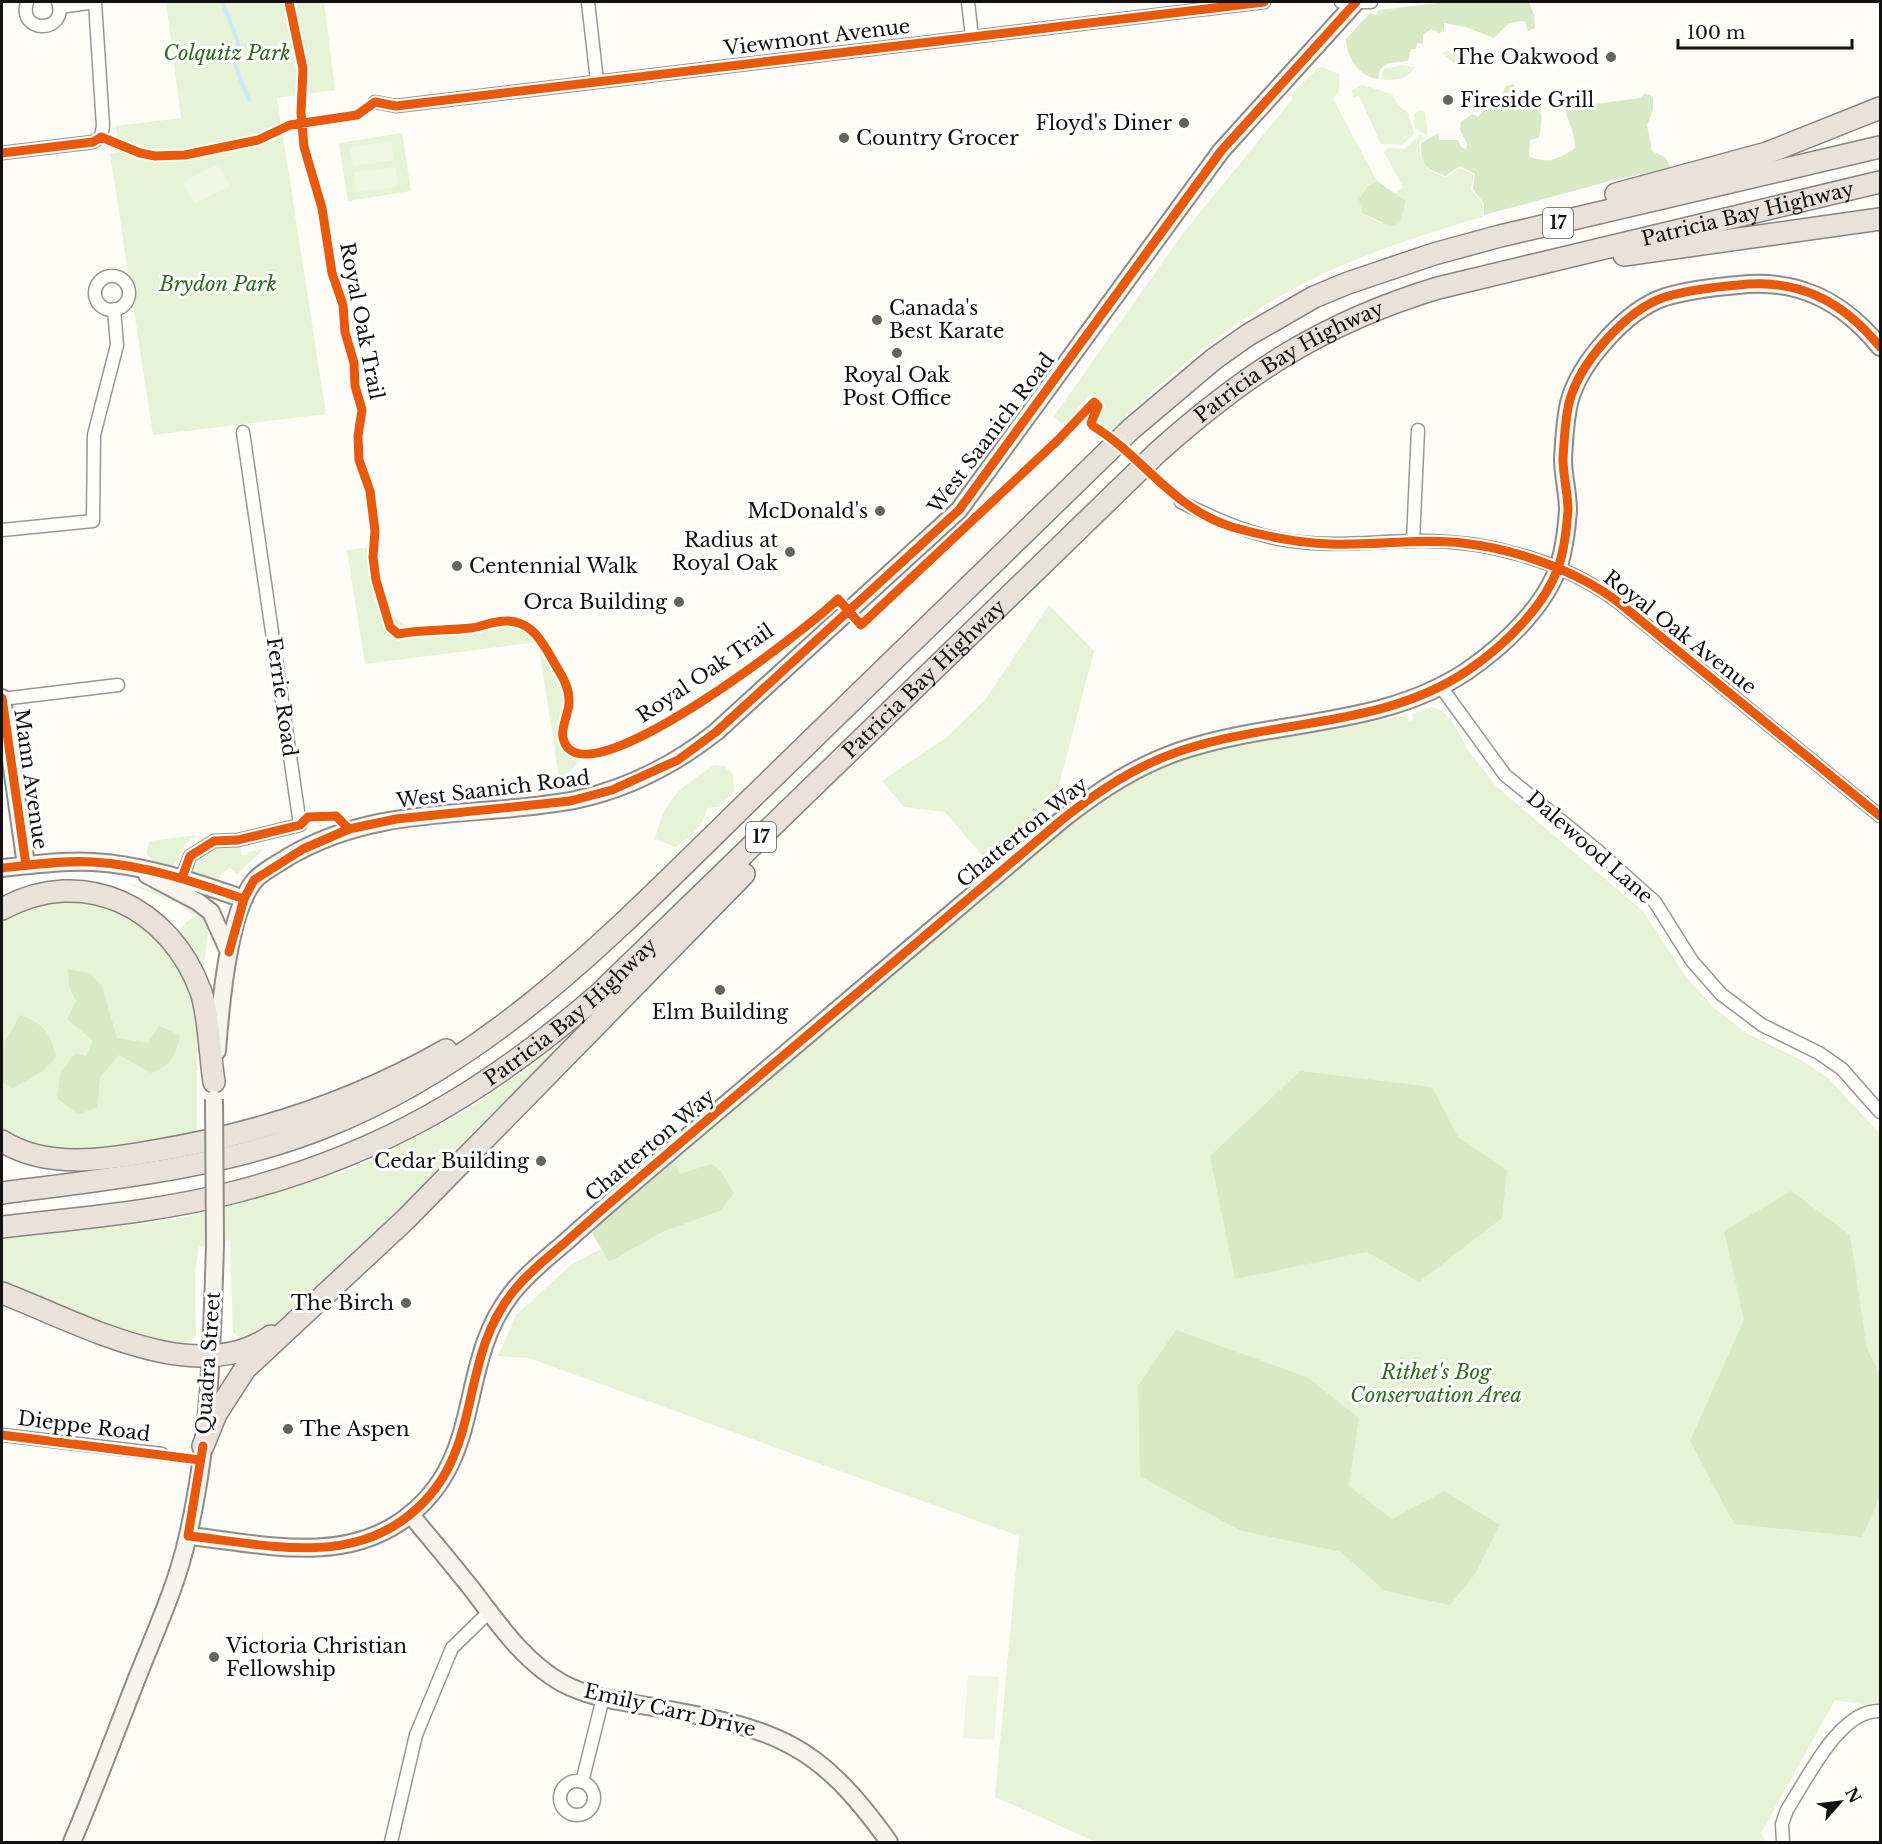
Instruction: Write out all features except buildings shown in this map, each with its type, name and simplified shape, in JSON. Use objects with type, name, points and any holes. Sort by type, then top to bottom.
[{"type":"highway","points":[[1248,335],[1269,312],[1305,292],[1393,256],[1464,234],[1767,153],[1881,108]]},
{"type":"highway","name":"Patricia Bay Highway","points":[[2,1193],[177,1168],[234,1156],[325,1127],[372,1107],[451,1064],[527,1009],[605,941],[1131,429],[1214,359],[1248,335],[1314,297],[1383,270],[1434,254],[1881,147]]},
{"type":"highway","name":"Patricia Bay Highway","points":[[2,1227],[188,1202],[279,1180],[366,1148],[441,1111],[481,1087],[560,1028],[598,995],[1159,451],[1231,389],[1271,362],[1342,323],[1390,303],[1438,288],[1881,182]]},
{"type":"highway","points":[[1438,288],[1517,278],[1617,256],[1881,219]]},
{"type":"highway","points":[[203,1446],[216,1414],[245,1370],[406,1219],[947,668],[963,640]]},
{"type":"highway","points":[[2,909],[26,898],[74,890],[119,900],[161,926],[179,947],[202,995],[214,1091]]},
{"type":"highway","points":[[2,1141],[26,1153],[52,1158],[116,1158],[201,1143],[285,1122],[358,1094],[426,1061],[493,1022],[571,961],[605,941]]},
{"type":"highway","points":[[2,1293],[155,1350],[184,1356],[211,1357],[262,1342],[316,1301]]},
{"type":"main road","name":"West Saanich Road","points":[[244,899],[254,880],[270,868],[303,849],[349,829],[396,819],[577,799],[612,790],[678,760],[716,732],[959,510],[1221,151],[1356,2]]},
{"type":"main road","name":"Chatterton Way","points":[[188,1536],[276,1546],[336,1547],[379,1534],[410,1515],[441,1482],[453,1461],[462,1440],[482,1353],[495,1319],[512,1292],[643,1175],[1064,818],[1120,778],[1182,750],[1216,741],[1366,712],[1403,702],[1441,687],[1479,662],[1519,626],[1552,581],[1562,556],[1568,509],[1563,460],[1569,402],[1582,373],[1596,352],[1625,322],[1663,298],[1707,288],[1759,282],[1797,288],[1832,302],[1861,323],[1881,347]]},
{"type":"main road","name":"Mann Avenue","points":[[2,699],[26,865]]},
{"type":"main road","points":[[2,868],[93,862],[182,878],[244,899]]},
{"type":"main road","points":[[136,868],[198,902],[211,912],[229,952]]},
{"type":"main road","name":"Quadra Street","points":[[72,1842],[112,1749],[164,1612],[188,1536],[203,1446],[211,1357],[215,1245],[214,1091],[222,987],[244,899]]},
{"type":"main road","name":"Emily Carr Drive","points":[[410,1515],[489,1612],[538,1667],[565,1684],[603,1698],[730,1721],[783,1740],[816,1760],[836,1777],[852,1793],[889,1842]]},
{"type":"street","points":[[2,153],[93,142],[101,137],[103,126],[95,2],[59,4],[57,19],[47,26],[40,26],[34,24],[26,15],[27,2]]},
{"type":"street","points":[[588,2],[597,81]]},
{"type":"street","points":[[969,2],[972,37]]},
{"type":"street","name":"Viewmont Avenue","points":[[375,102],[396,106],[1264,2]]},
{"type":"street","points":[[2,530],[93,521],[94,435],[117,345],[114,309]]},
{"type":"street","points":[[1413,541],[1418,430]]},
{"type":"street","name":"Ferrie Road","points":[[182,878],[190,856],[214,841],[238,840],[300,825],[243,432]]},
{"type":"street","name":"Royal Oak Avenue","points":[[1181,502],[1230,526],[1280,539],[1331,544],[1413,541],[1463,543],[1537,560],[1574,574],[1608,595],[1881,816]]},
{"type":"street","points":[[2,699],[118,685]]},
{"type":"street","name":"Dalewood Lane","points":[[1441,687],[1505,775],[1597,850],[1655,902],[1692,961],[1720,994],[1762,1025],[1819,1053],[1842,1069],[1881,1112]]},
{"type":"street","name":"Dieppe Road","points":[[2,1435],[162,1454]]},
{"type":"street","points":[[391,1842],[416,1735],[452,1648],[489,1612]]},
{"type":"street","points":[[582,1782],[603,1698]]},
{"type":"street","points":[[1783,1842],[1782,1824],[1787,1810],[1838,1732],[1861,1713],[1881,1711]]},
{"type":"green space","name":"Brydon Park","points":[[166,2],[324,2],[335,90],[277,98],[326,414],[153,435],[110,153],[120,152],[116,126],[181,118]]},
{"type":"green space","points":[[1446,2],[1529,2],[1534,15],[1535,28],[1528,31],[1525,21],[1509,23],[1494,38],[1466,27],[1444,23],[1444,31],[1439,33],[1431,29],[1423,35],[1423,44],[1418,43],[1415,49],[1411,49],[1408,61],[1389,63],[1380,69],[1378,79],[1359,70],[1351,59],[1346,39],[1370,13],[1376,15],[1379,10]]},
{"type":"green space","points":[[1449,50],[1449,53],[1454,50],[1465,58],[1466,67],[1455,64],[1442,53]]},
{"type":"green space","points":[[1402,65],[1415,67],[1401,78],[1381,79],[1384,69]]},
{"type":"green space","points":[[1322,67],[1339,74],[1339,91],[1333,99],[1377,181],[1368,186],[1362,213],[1382,224],[1406,201],[1395,195],[1403,187],[1384,152],[1388,148],[1405,149],[1420,135],[1425,139],[1419,142],[1421,156],[1425,165],[1433,172],[1446,178],[1459,168],[1474,175],[1471,190],[1483,204],[1482,217],[1369,254],[1287,292],[1241,321],[1201,351],[1144,399],[1108,434],[1094,420],[1100,403],[1093,395],[1088,396],[1066,423],[1061,424],[1054,416],[1184,232],[1291,101],[1294,91],[1318,68]]},
{"type":"green space","points":[[1514,84],[1518,108],[1538,108],[1542,117],[1539,138],[1530,140],[1529,156],[1535,159],[1553,160],[1575,148],[1574,136],[1564,105],[1571,100],[1593,99],[1595,104],[1641,98],[1645,93],[1653,97],[1653,110],[1647,125],[1652,151],[1665,157],[1671,168],[1618,179],[1484,215],[1484,204],[1473,189],[1475,174],[1460,166],[1445,176],[1433,170],[1423,162],[1421,143],[1438,133],[1439,140],[1458,140],[1461,147],[1466,149],[1467,143],[1460,130],[1461,122],[1472,114],[1478,117],[1486,107],[1486,97],[1501,96],[1506,86]]},
{"type":"green space","points":[[1362,85],[1392,94],[1398,105],[1409,114],[1414,134],[1402,145],[1381,144],[1359,96],[1353,98],[1352,90]]},
{"type":"green space","points":[[1420,110],[1425,112],[1428,136],[1415,128],[1414,114]]},
{"type":"green space","points":[[402,133],[411,191],[348,201],[339,143]]},
{"type":"green space","points":[[391,141],[394,160],[353,166],[350,148]]},
{"type":"green space","points":[[218,164],[230,186],[194,204],[183,182]]},
{"type":"green space","points":[[395,167],[398,186],[357,192],[354,173]]},
{"type":"green space","points":[[1377,181],[1406,201],[1400,223],[1390,226],[1362,213],[1359,199],[1368,186]]},
{"type":"green space","points":[[376,546],[379,578],[385,599],[389,609],[403,624],[435,628],[508,619],[527,622],[545,635],[574,687],[575,701],[569,727],[570,740],[582,749],[598,745],[583,757],[560,783],[538,642],[365,664],[347,550]]},
{"type":"green space","points":[[1049,605],[1094,651],[1054,804],[987,861],[945,812],[904,807],[882,781],[946,738],[985,700]]},
{"type":"green space","name":"Rithet's Bog Conservation Area","points":[[1431,707],[1437,708],[1448,717],[1467,747],[1465,747],[1497,787],[1643,911],[1685,976],[1713,1007],[1746,1033],[1799,1059],[1828,1078],[1880,1134],[1880,1707],[1835,1700],[1761,1833],[1767,1842],[1096,1842],[995,1797],[1019,1536],[529,1358],[498,1356],[516,1315],[572,1264],[646,1226],[677,1166],[669,1162],[1071,821],[1135,778],[1202,752],[1406,715],[1409,721],[1414,719],[1412,714]]},
{"type":"green space","points":[[714,765],[724,766],[733,774],[734,791],[718,807],[707,808],[696,830],[675,847],[655,839],[669,803],[683,787]]},
{"type":"green space","points":[[197,835],[186,843],[173,866],[155,864],[146,853],[150,841]]},
{"type":"green space","points":[[240,843],[242,856],[248,855],[247,852],[264,849],[237,874],[230,868],[221,873],[219,880],[193,873],[192,861],[209,846]]},
{"type":"green space","points":[[127,883],[175,895],[197,908],[197,913],[193,915],[180,904]]},
{"type":"green space","points":[[98,900],[147,926],[181,966],[195,1001],[197,1133],[89,1152],[52,1152],[2,1133],[2,916],[36,902]]},
{"type":"green space","points":[[199,915],[204,918],[208,929],[203,981],[181,930],[186,922]]},
{"type":"green space","points":[[68,969],[90,973],[102,986],[117,1038],[148,1043],[159,1026],[180,1035],[172,1059],[151,1073],[119,1055],[100,1077],[97,1107],[78,1115],[57,1098],[60,1074],[75,1053],[86,1056],[93,1041],[67,1019],[76,1001],[69,986]]},
{"type":"green space","points":[[20,1015],[45,1030],[52,1042],[56,1057],[43,1071],[13,1088],[2,1082],[2,1041],[6,1040]]},
{"type":"green space","points":[[570,1034],[571,1038],[380,1231],[273,1327],[241,1340],[233,1332],[230,1240],[199,1247],[195,1272],[196,1336],[186,1343],[172,1345],[136,1337],[2,1287],[2,1239],[167,1221],[233,1206],[343,1172],[390,1151],[466,1111],[533,1065]]},
{"type":"green space","points":[[1300,1071],[1432,1087],[1458,1137],[1507,1170],[1502,1218],[1419,1282],[1367,1252],[1235,1279],[1210,1156]]},
{"type":"green space","points":[[669,1162],[677,1166],[679,1174],[712,1164],[720,1170],[734,1193],[720,1211],[664,1231],[609,1262],[592,1233],[613,1211]]},
{"type":"green space","points":[[1791,1191],[1850,1235],[1867,1349],[1880,1373],[1880,1497],[1862,1537],[1734,1524],[1690,1441],[1744,1320],[1724,1231]]},
{"type":"green space","points":[[1176,1330],[1307,1377],[1359,1418],[1349,1486],[1392,1519],[1444,1491],[1500,1525],[1475,1574],[1450,1605],[1385,1591],[1341,1552],[1239,1530],[1140,1476],[1138,1386]]},
{"type":"green space","points":[[968,1675],[999,1677],[994,1740],[963,1738]]},
{"type":"waterway","points":[[222,2],[238,42],[235,65],[249,100]]},
{"type":"cycle path","name":"Royal Oak Trail","points":[[289,2],[303,69],[301,113],[304,147],[322,208],[332,273],[343,305],[345,332],[354,363],[355,386],[362,410],[358,436],[359,460],[370,491],[375,531],[373,557],[376,580],[390,627],[398,634],[471,628],[507,621],[524,625],[543,643],[569,694],[569,706],[563,730],[564,742],[568,748],[589,754],[621,745],[661,726],[748,670],[838,599],[861,625],[1058,440],[1094,402],[1098,406],[1091,423],[1093,426],[1128,452],[1191,507],[1232,527],[1281,538],[1318,543],[1429,541],[1482,546],[1524,556],[1583,580],[1618,602],[1880,816]]},
{"type":"cycle path","points":[[2,153],[93,142],[101,137],[140,153],[155,156],[185,155],[258,140],[290,125],[357,115],[375,102],[396,106],[1264,2]]},
{"type":"cycle path","points":[[229,952],[244,899],[254,880],[303,849],[349,829],[396,819],[570,801],[612,790],[678,760],[716,732],[959,510],[1221,151],[1356,2]]},
{"type":"cycle path","points":[[203,1446],[188,1536],[270,1546],[324,1547],[350,1543],[376,1535],[400,1522],[428,1498],[446,1471],[459,1442],[482,1351],[494,1321],[525,1278],[631,1185],[1064,818],[1119,780],[1148,764],[1180,751],[1216,741],[1364,713],[1400,703],[1434,689],[1467,671],[1511,635],[1538,605],[1557,571],[1562,554],[1568,510],[1563,465],[1564,438],[1569,403],[1574,387],[1593,355],[1635,313],[1665,297],[1692,291],[1738,285],[1780,285],[1800,289],[1835,305],[1851,317],[1880,347]]},
{"type":"cycle path","points":[[2,698],[26,865]]},
{"type":"cycle path","points":[[182,878],[190,856],[214,841],[238,840],[300,825],[308,817],[336,816],[349,829]]},
{"type":"cycle path","points":[[2,868],[70,862],[112,864],[170,875],[244,899]]},
{"type":"cycle path","points":[[2,1435],[200,1460]]},
{"type":"place","name":"The Oakwood","points":[[1611,57]]},
{"type":"place","name":"Fireside Grill","points":[[1448,100]]},
{"type":"place","name":"Floyd's Diner","points":[[1184,123]]},
{"type":"place","name":"Country Grocer","points":[[844,138]]},
{"type":"place","name":"Canada's Best Karate","points":[[877,320]]},
{"type":"place","name":"Royal Oak Post Office","points":[[897,353]]},
{"type":"place","name":"McDonald's","points":[[880,511]]},
{"type":"place","name":"Radius at Royal Oak","points":[[790,552]]},
{"type":"place","name":"Centennial Walk","points":[[457,566]]},
{"type":"place","name":"Orca Building","points":[[679,602]]},
{"type":"place","name":"Elm Building","points":[[720,990]]},
{"type":"place","name":"Cedar Building","points":[[541,1161]]},
{"type":"place","name":"The Birch","points":[[406,1303]]},
{"type":"place","name":"The Aspen","points":[[288,1429]]},
{"type":"place","name":"Victoria Christian Fellowship","points":[[214,1657]]},
{"type":"park label","name":"Colquitz Park","points":[[227,53]]}]
